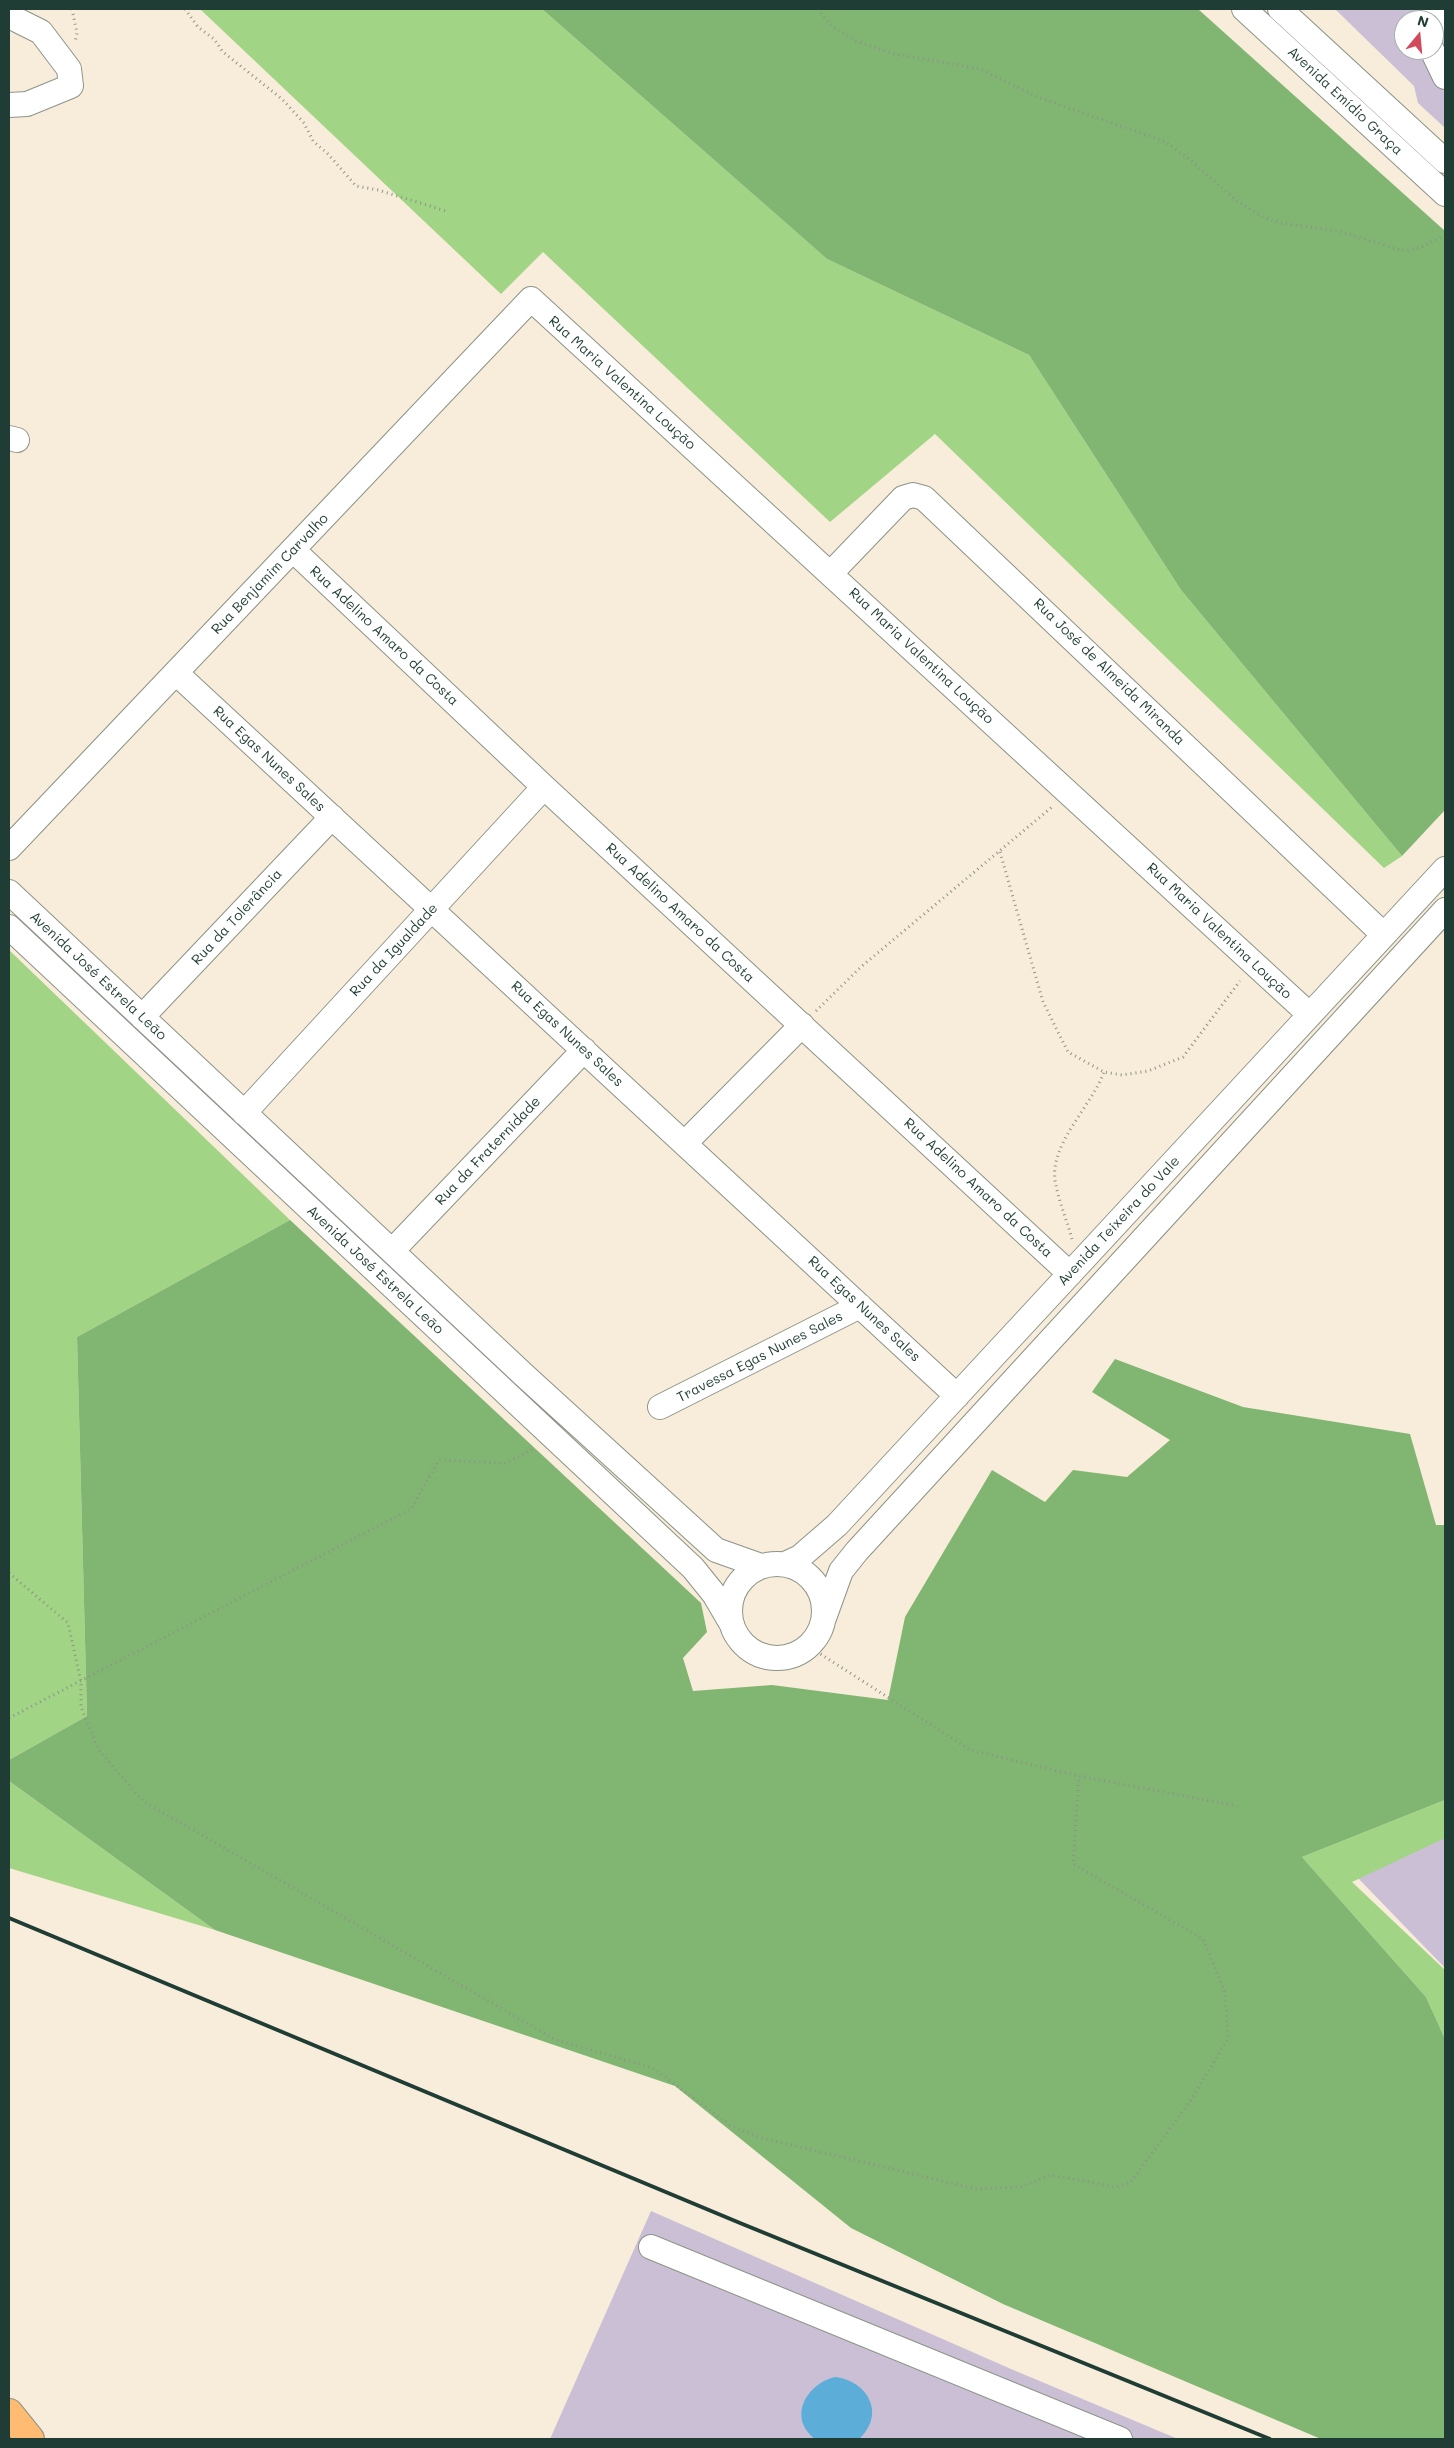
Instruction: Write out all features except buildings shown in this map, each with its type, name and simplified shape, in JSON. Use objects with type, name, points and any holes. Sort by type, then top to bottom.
[{"type":"main road","points":[[9,2413],[30,2439]]},
{"type":"street","name":"Avenida Emídio Graça","points":[[1244,9],[1445,194]]},
{"type":"street","name":"Avenida Emídio Graça","points":[[1280,9],[1445,161]]},
{"type":"street","points":[[1434,9],[1445,20]]},
{"type":"street","points":[[9,16],[41,32],[69,69],[71,86],[27,104],[9,105]]},
{"type":"street","points":[[1437,60],[1445,77]]},
{"type":"street","name":"Rua Benjamim Carvalho","points":[[9,848],[531,299]]},
{"type":"street","name":"Rua Maria Valentina Loução","points":[[531,299],[1310,1015]]},
{"type":"street","name":"Rua José de Almeida Miranda","points":[[831,573],[903,498],[913,495],[924,498],[1384,935]]},
{"type":"street","name":"Rua Adelino Amaro da Costa","points":[[293,550],[544,787],[802,1026],[1075,1269]]},
{"type":"street","name":"Rua Egas Nunes Sales","points":[[176,673],[957,1396]]},
{"type":"street","name":"Rua da Igualdade","points":[[244,1113],[544,787]]},
{"type":"street","name":"Rua da Tolerância","points":[[142,1017],[332,817]]},
{"type":"street","name":"Avenida Teixeira do Vale","points":[[716,1550],[761,1566],[785,1564],[800,1557],[837,1525],[1445,869]]},
{"type":"street","name":"Avenida José Estrela Leão","points":[[9,892],[392,1252],[716,1550]]},
{"type":"street","points":[[761,1566],[748,1573],[738,1583],[732,1595],[731,1623],[743,1643],[749,1649],[763,1656],[779,1658],[795,1655],[808,1646],[818,1634],[841,1571],[857,1551],[1445,910]]},
{"type":"street","name":"Avenida José Estrela Leão","points":[[9,927],[693,1568],[714,1594],[731,1623]]},
{"type":"street","points":[[685,1143],[802,1026]]},
{"type":"street","name":"Rua da Fraternidade","points":[[392,1252],[584,1050]]},
{"type":"street","name":"Travessa Egas Nunes Sales","points":[[660,1407],[860,1306]]},
{"type":"street","points":[[785,1564],[799,1569],[811,1578],[819,1590],[824,1604],[824,1618]]},
{"type":"street","points":[[651,2247],[1120,2439]]},
{"type":"path","points":[[185,9],[198,27],[214,39],[223,52],[282,99],[304,122],[313,140],[356,186],[378,190],[446,211]]},
{"type":"path","points":[[818,9],[831,26],[856,42],[896,54],[980,69],[1040,98],[1164,141],[1189,159],[1236,201],[1263,217],[1281,223],[1337,231],[1405,251],[1422,247],[1445,235]]},
{"type":"path","points":[[802,1026],[862,966],[1068,793]]},
{"type":"path","points":[[1000,852],[1042,1002],[1068,1052],[1104,1072],[1122,1075],[1148,1072],[1183,1057],[1254,963]]},
{"type":"path","points":[[1075,1269],[1055,1178],[1065,1138],[1098,1088],[1104,1072]]},
{"type":"path","points":[[9,1718],[411,1509],[439,1460],[505,1463],[555,1439]]},
{"type":"path","points":[[9,1573],[68,1623],[81,1682],[81,1707],[98,1749],[143,1801],[556,2040],[653,2068],[730,2124],[761,2138],[976,2189],[1020,2187],[1052,2175],[1116,2187],[1130,2182],[1190,2101],[1228,2039],[1225,1992],[1203,1939],[1073,1864],[1079,1776]]},
{"type":"path","points":[[808,1646],[970,1750],[1079,1776],[1237,1806]]},
{"type":"shaded area","points":[[1335,9],[1445,9],[1445,128],[1418,103],[1414,86]]},
{"type":"shaded area","points":[[1445,1836],[1445,1968],[1357,1877]]},
{"type":"shaded area","points":[[651,2211],[1011,2369],[1178,2439],[550,2439]]},
{"type":"green space","points":[[200,9],[542,9],[827,259],[1029,355],[1181,590],[1402,856],[1384,868],[935,434],[830,522],[543,252],[501,294]]},
{"type":"green space","points":[[542,9],[1198,9],[1445,231],[1445,810],[1402,856],[1181,590],[1029,355],[827,259]]},
{"type":"green space","points":[[9,950],[290,1220],[77,1337],[87,1716],[9,1760]]},
{"type":"green space","points":[[290,1220],[701,1603],[707,1632],[683,1658],[693,1691],[772,1685],[888,1700],[905,1617],[992,1470],[1045,1502],[1073,1470],[1127,1477],[1170,1440],[1092,1392],[1115,1359],[1243,1407],[1410,1434],[1436,1525],[1445,1525],[1445,1800],[1302,1857],[1426,1997],[1445,2039],[1445,2439],[1321,2439],[1003,2304],[851,2228],[675,2086],[215,1930],[9,1781],[9,1760],[87,1716],[77,1337]]},
{"type":"green space","points":[[9,1781],[215,1930],[9,1868]]},
{"type":"green space","points":[[1445,1800],[1445,1838],[1352,1882],[1445,1970],[1445,2039],[1426,1997],[1302,1857]]},
{"type":"water","points":[[835,2377],[856,2385],[869,2400],[872,2409],[871,2419],[867,2429],[859,2439],[815,2439],[807,2431],[802,2421],[801,2412],[809,2394],[825,2381]]},
{"type":"railway","points":[[9,1918],[740,2223],[1270,2439]]}]
